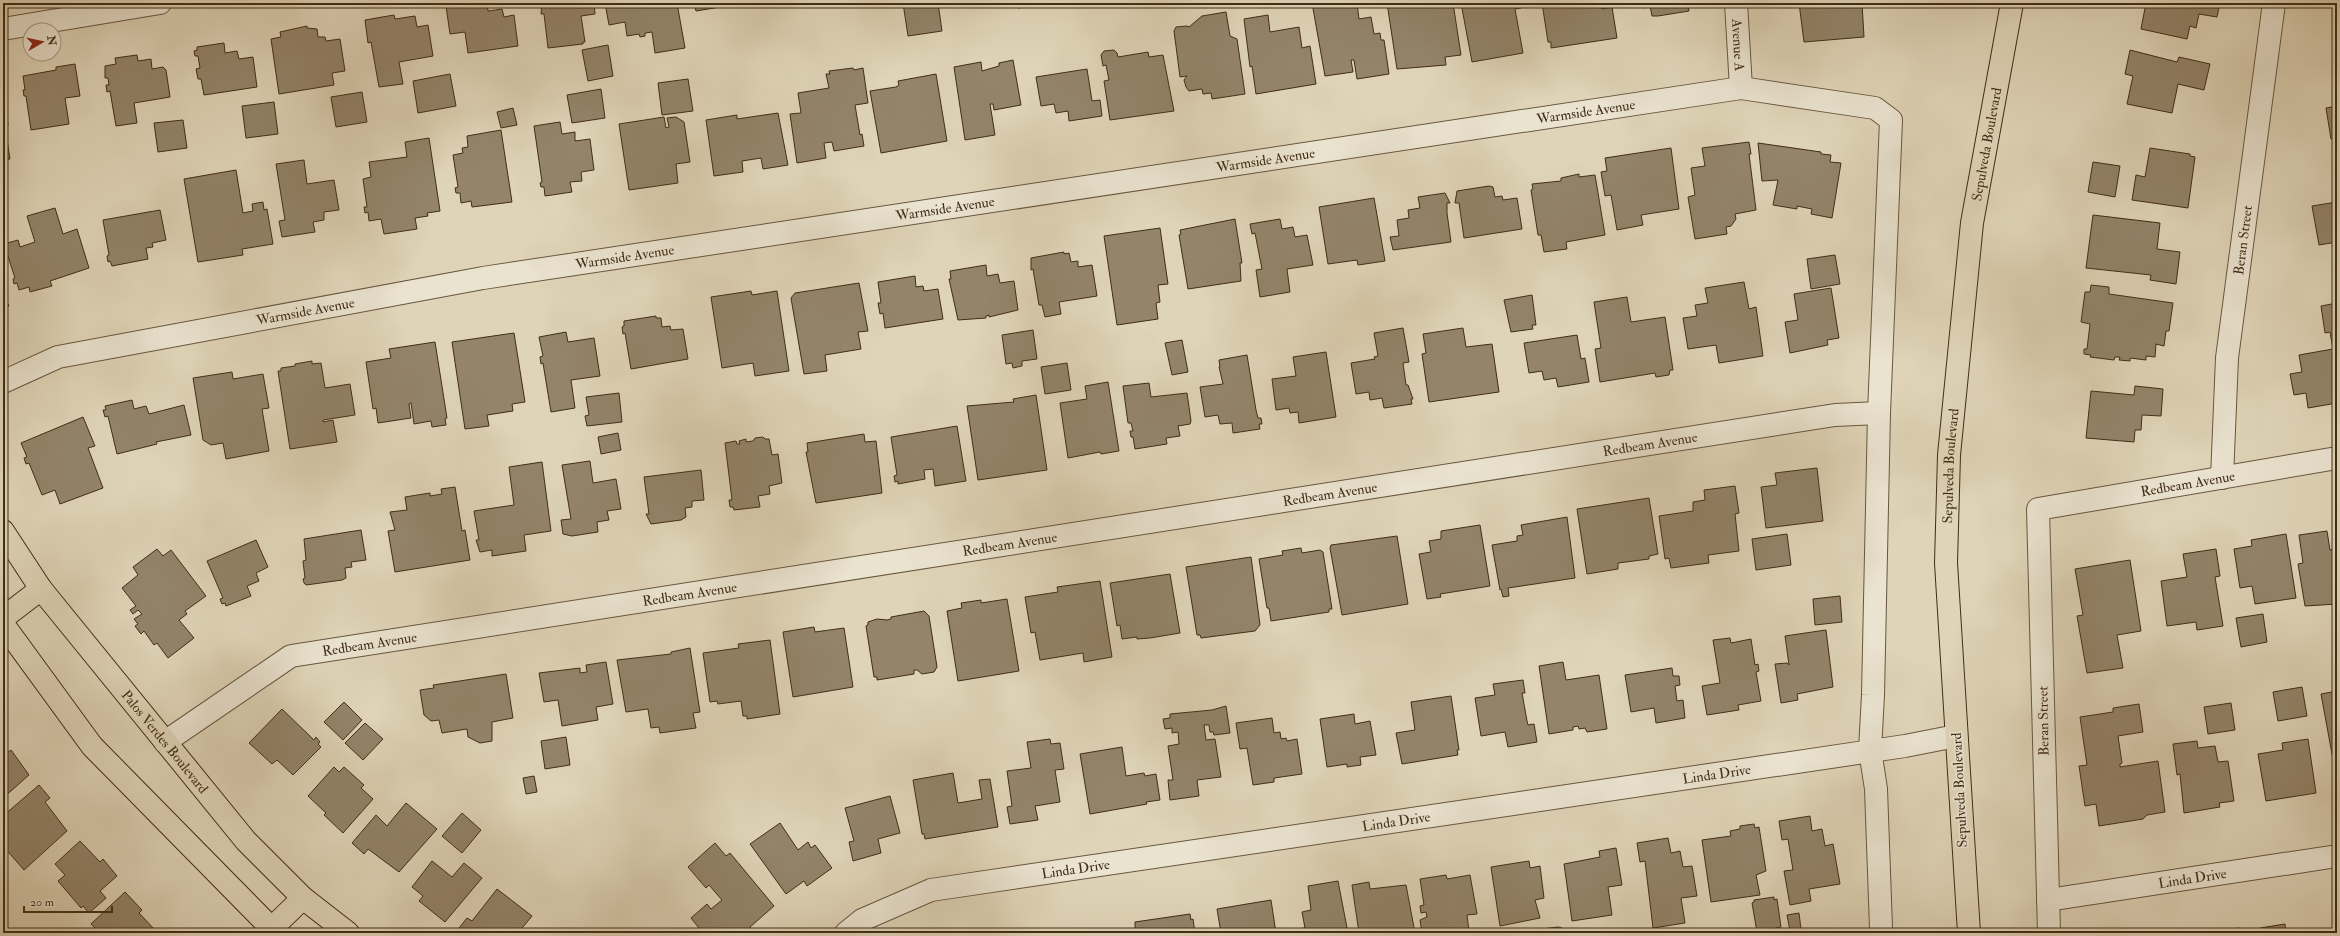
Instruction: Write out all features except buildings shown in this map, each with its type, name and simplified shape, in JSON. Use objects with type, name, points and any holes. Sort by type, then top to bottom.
[{"type":"main road","name":"Sepulveda Boulevard","points":[[1969,933],[1946,563],[1949,455],[1972,223],[2012,3]]},
{"type":"main road","name":"Palos Verdes Boulevard","points":[[3,531],[41,589],[246,841],[303,898],[348,933]]},
{"type":"main road","points":[[3,618],[41,589]]},
{"type":"main road","points":[[3,624],[92,746],[274,931],[303,898]]},
{"type":"street","points":[[3,29],[160,3]]},
{"type":"street","name":"Avenue A","points":[[1736,3],[1741,88]]},
{"type":"street","name":"Beran Street","points":[[2222,478],[2227,358],[2274,3]]},
{"type":"street","name":"Warmside Avenue","points":[[3,382],[58,357],[483,278],[1741,88],[1875,108],[1892,120],[1879,413]]},
{"type":"street","points":[[1879,413],[1870,750],[1876,789],[1881,928]]},
{"type":"street","name":"Redbeam Avenue","points":[[165,742],[291,656],[1827,416],[1879,413]]},
{"type":"street","name":"Redbeam Avenue","points":[[2038,509],[2337,458]]},
{"type":"street","name":"Beran Street","points":[[2038,509],[2049,933]]},
{"type":"street","name":"Linda Drive","points":[[846,933],[862,920],[932,890],[1956,736]]},
{"type":"street","name":"Linda Drive","points":[[2048,900],[2337,856]]}]
